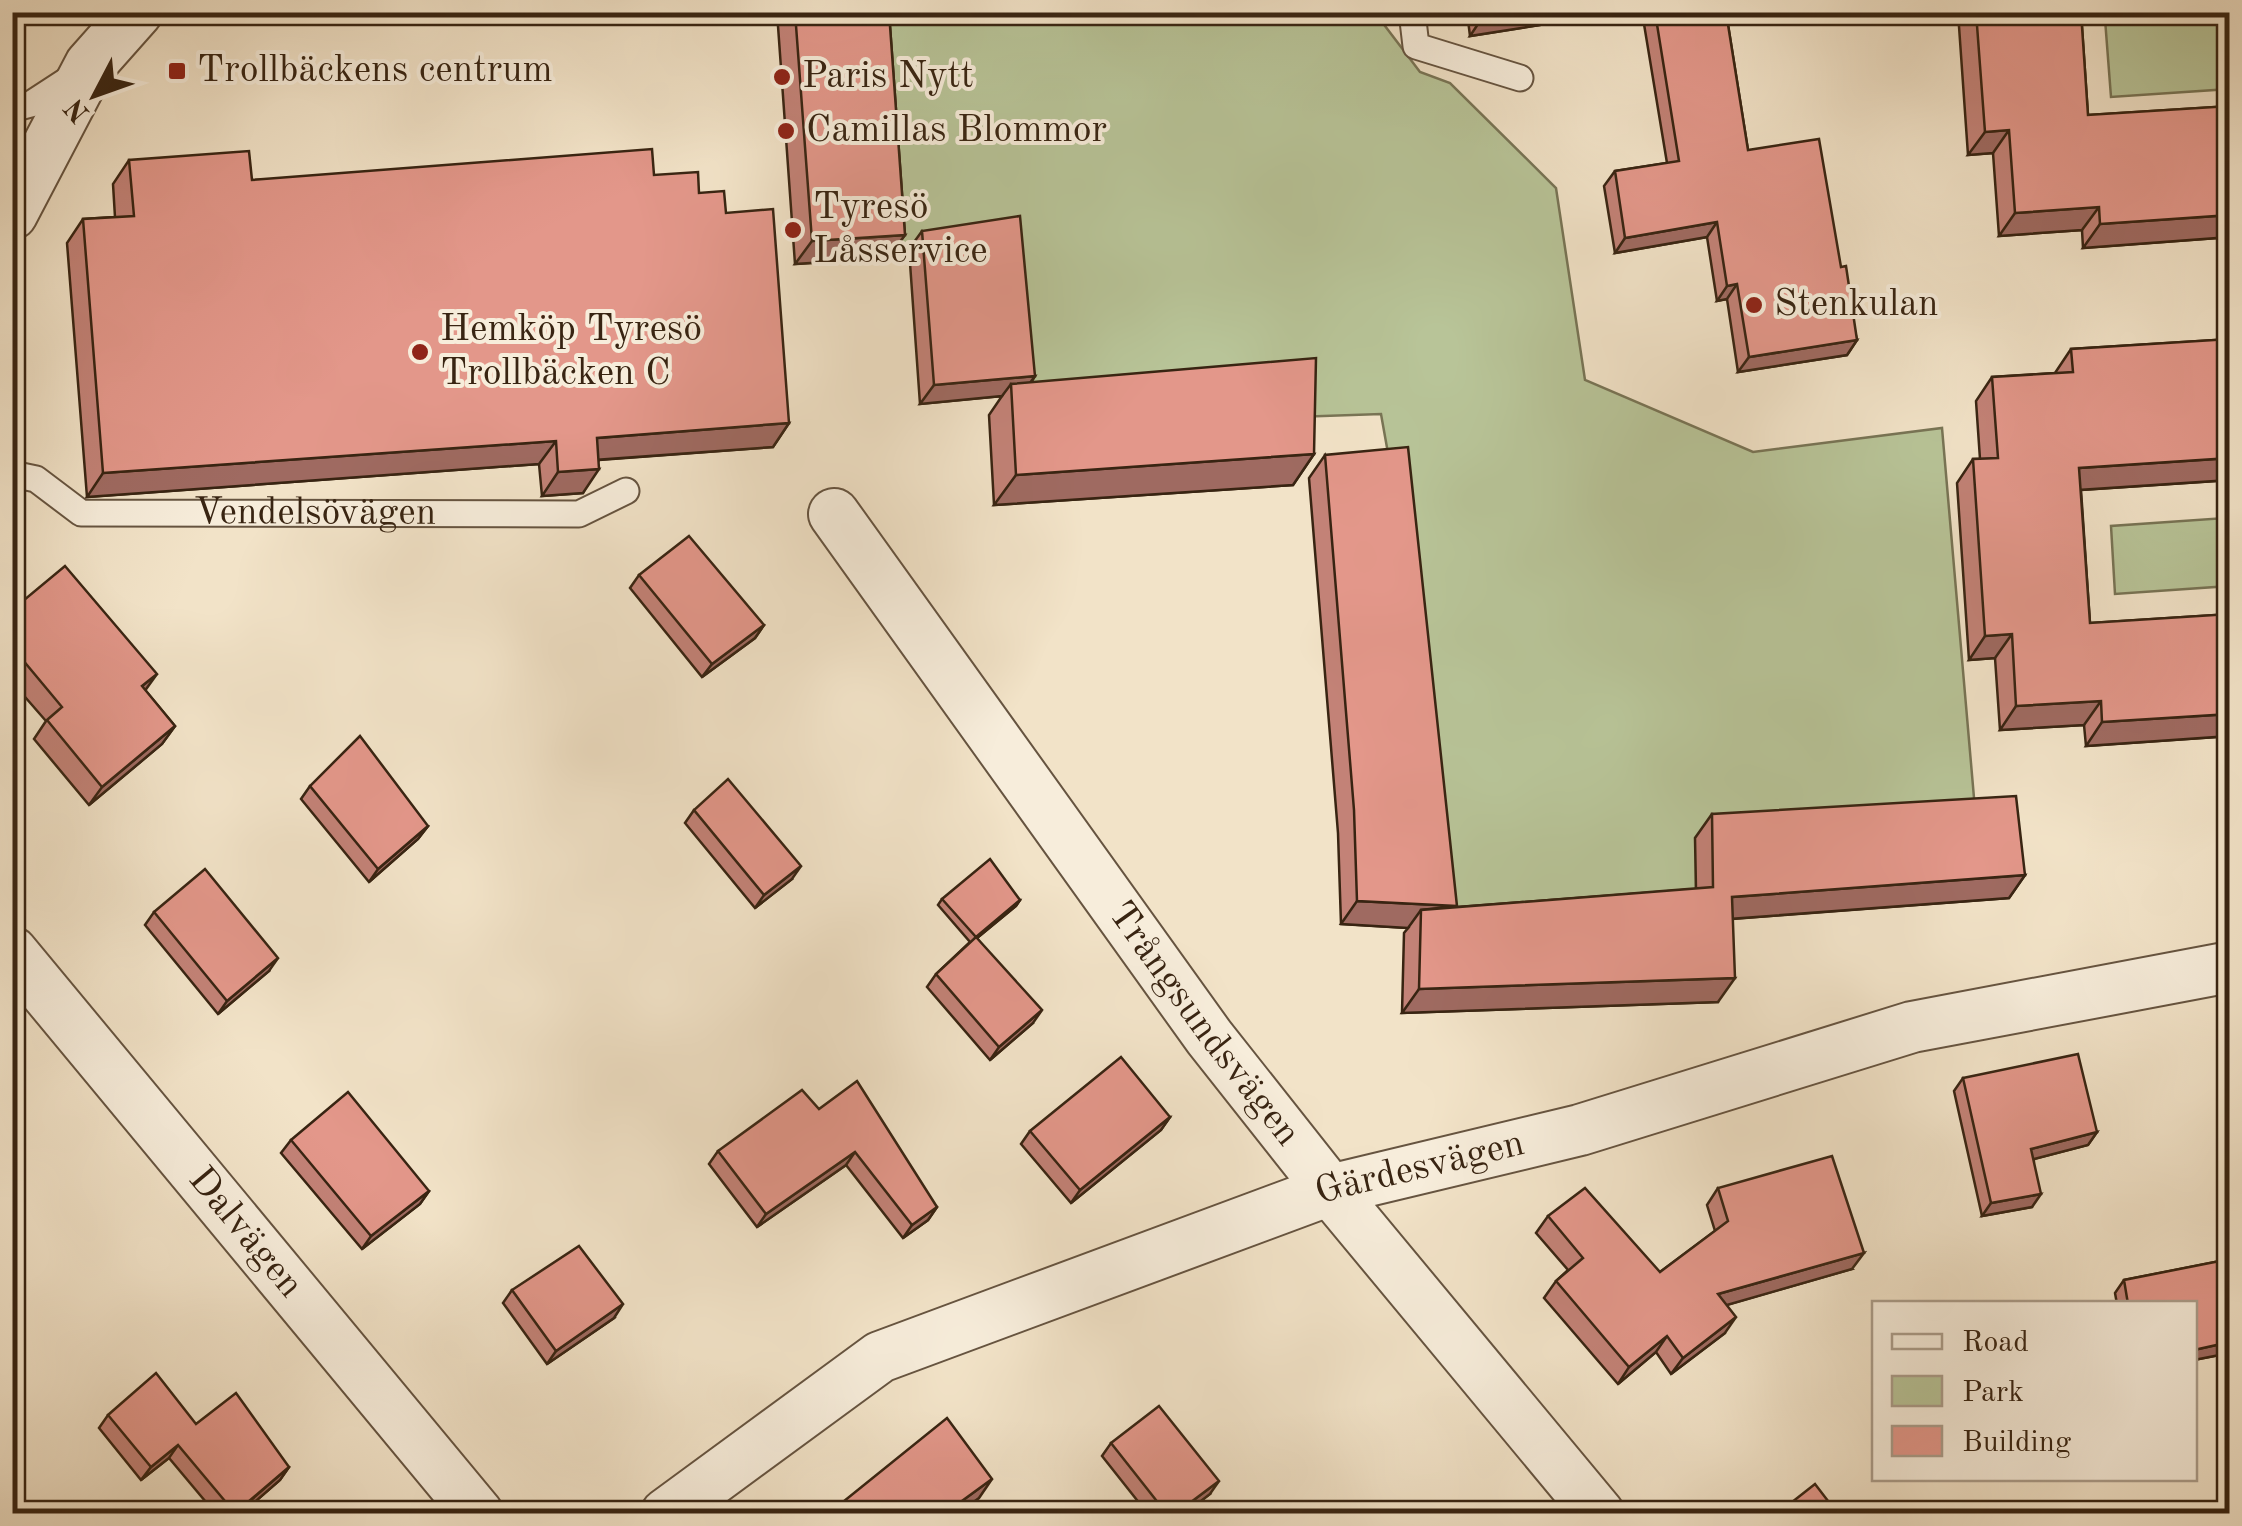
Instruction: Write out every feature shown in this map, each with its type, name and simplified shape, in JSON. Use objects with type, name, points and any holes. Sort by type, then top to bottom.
[{"type":"street","points":[[12,214],[90,65],[137,12]]},
{"type":"street","name":"Trångsundsvägen","points":[[834,514],[1208,1037],[1600,1514]]},
{"type":"street","name":"Dalvägen","points":[[12,952],[478,1514]]},
{"type":"street","name":"Gärdesvägen","points":[[666,1514],[880,1357],[1330,1190],[1580,1130],[1912,1027],[2230,967]]},
{"type":"lane","points":[[1412,12],[1416,46],[1520,78]]},
{"type":"lane","points":[[12,108],[31,104],[90,65]]},
{"type":"lane","name":"Vendelsövägen","points":[[12,474],[36,479],[81,514],[579,514],[626,490]]},
{"type":"green space","points":[[871,13],[1381,13],[1382,22],[1420,72],[1450,83],[1556,188],[1585,380],[1753,452],[1942,428],[1976,821],[1696,838],[1696,911],[1441,930],[1391,470],[1381,414],[1294,417],[1024,412],[909,249],[888,258]]},
{"type":"green space","points":[[2229,13],[2229,89],[2111,97],[2105,19]]},
{"type":"green space","points":[[2225,518],[2229,586],[2115,594],[2111,526]]},
{"type":"building","points":[[795,12],[889,12],[905,235],[812,241]]},
{"type":"building","points":[[1480,12],[1535,12],[1480,21]]},
{"type":"building","points":[[1655,12],[1726,12],[1748,150],[1819,139],[1857,340],[1749,357],[1737,284],[1727,286],[1717,222],[1625,238],[1615,171],[1679,161]]},
{"type":"building","points":[[1976,12],[2081,12],[2088,115],[2230,106],[2230,215],[2100,224],[2099,207],[2015,213],[2009,130],[1985,132]]},
{"type":"building","name":"Hemköp Tyresö Trollbäcken C","points":[[652,149],[654,175],[698,172],[699,193],[724,191],[726,213],[773,209],[789,423],[597,438],[599,469],[558,472],[556,441],[103,473],[83,219],[134,216],[129,160],[249,151],[252,180]]},
{"type":"building","points":[[1020,216],[1035,376],[934,385],[922,231]]},
{"type":"building","points":[[2230,339],[2230,458],[2079,468],[2090,623],[2230,614],[2230,714],[2102,722],[2101,701],[2016,706],[2012,634],[1985,636],[1973,459],[1998,458],[1992,377],[2073,372],[2071,349]]},
{"type":"building","points":[[1316,358],[1314,454],[1016,475],[1011,384]]},
{"type":"building","points":[[1408,447],[1457,906],[1357,901],[1354,810],[1325,455]]},
{"type":"building","points":[[689,536],[764,625],[712,664],[639,575]]},
{"type":"building","points":[[65,566],[157,674],[142,686],[175,726],[102,787],[47,720],[62,707],[12,647],[12,610]]},
{"type":"building","points":[[360,736],[428,826],[378,869],[310,786]]},
{"type":"building","points":[[728,779],[801,866],[764,895],[694,810]]},
{"type":"building","points":[[2016,796],[2025,875],[1732,897],[1735,978],[1419,989],[1421,910],[1713,887],[1712,814]]},
{"type":"building","points":[[990,859],[1020,900],[976,937],[942,899]]},
{"type":"building","points":[[205,869],[278,958],[227,1001],[154,912]]},
{"type":"building","points":[[976,937],[1042,1010],[999,1047],[936,974]]},
{"type":"building","points":[[2078,1054],[2097,1132],[2031,1149],[2041,1194],[1991,1203],[1963,1078]]},
{"type":"building","points":[[1121,1057],[1170,1117],[1080,1190],[1030,1131]]},
{"type":"building","points":[[857,1081],[937,1207],[912,1225],[855,1152],[766,1214],[718,1151],[802,1090],[819,1109]]},
{"type":"building","points":[[348,1092],[429,1191],[371,1236],[291,1140]]},
{"type":"building","points":[[1832,1156],[1864,1253],[1718,1294],[1736,1317],[1683,1358],[1667,1336],[1629,1367],[1556,1281],[1583,1258],[1548,1216],[1585,1188],[1660,1272],[1728,1221],[1718,1188]]},
{"type":"building","points":[[579,1246],[623,1304],[556,1351],[512,1290]]},
{"type":"building","points":[[2230,1259],[2230,1342],[2197,1349],[2197,1301],[2128,1301],[2124,1280]]},
{"type":"building","points":[[156,1373],[196,1424],[236,1393],[289,1467],[235,1513],[178,1445],[151,1467],[108,1415]]},
{"type":"building","points":[[1159,1406],[1219,1481],[1175,1514],[1167,1514],[1111,1443]]},
{"type":"building","points":[[947,1418],[992,1479],[944,1514],[828,1514]]},
{"type":"building","points":[[1815,1484],[1838,1514],[1777,1514]]},
{"type":"place","name":"Trollbäckens centrum","points":[[177,71]]},
{"type":"place","name":"Paris Nytt","points":[[782,77]]},
{"type":"place","name":"Camillas Blommor","points":[[786,131]]},
{"type":"place","name":"Tyresö Låsservice","points":[[793,230]]},
{"type":"place","name":"Stenkulan","points":[[1754,305]]},
{"type":"place","name":"Hemköp Tyresö Trollbäcken C","points":[[420,352]]}]
